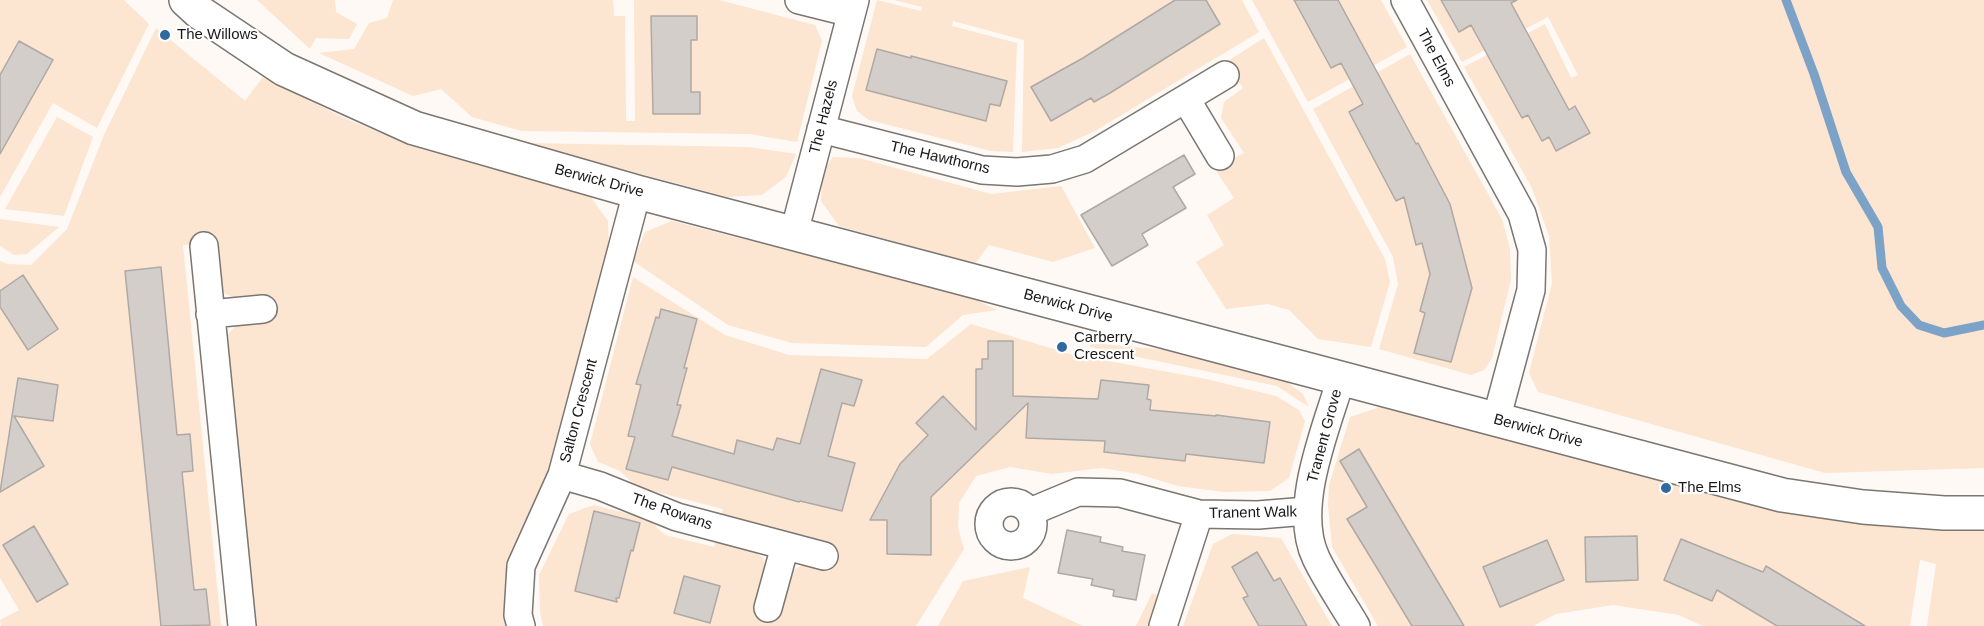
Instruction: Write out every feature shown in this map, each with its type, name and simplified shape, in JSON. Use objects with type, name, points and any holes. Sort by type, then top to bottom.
[{"type":"street","name":"Berwick Drive","points":[[186,0],[199,12],[284,69],[414,128],[637,192],[1782,495],[1863,507],[1944,513],[1984,513]]},
{"type":"street","points":[[799,0],[853,7]]},
{"type":"street","name":"The Elms","points":[[1405,0],[1522,214],[1532,250],[1531,290],[1496,420]]},
{"type":"street","name":"The Hazels","points":[[794,233],[853,7]]},
{"type":"street","name":"The Hawthorns","points":[[821,129],[982,170],[1017,172],[1052,169],[1085,159],[1224,75]]},
{"type":"street","points":[[1186,99],[1220,156]]},
{"type":"street","name":"Salton Crescent","points":[[521,626],[518,615],[521,566],[562,475],[637,192]]},
{"type":"street","points":[[204,246],[242,626]]},
{"type":"street","points":[[210,314],[263,309]]},
{"type":"street","name":"Tranent Grove","points":[[1341,379],[1313,472],[1307,511],[1309,535],[1316,557],[1356,626]]},
{"type":"street","name":"The Rowans","points":[[562,475],[600,486],[678,517],[824,556]]},
{"type":"street","name":"Tranent Walk","points":[[1030,512],[1078,492],[1120,493],[1199,514],[1258,515],[1307,511]]},
{"type":"street","name":"Tranent Walk","points":[[1163,626],[1199,514]]},
{"type":"street","points":[[768,608],[784,546]]},
{"type":"shaded area","points":[[0,0],[124,0],[149,24],[97,128],[53,103],[0,197]]},
{"type":"shaded area","points":[[257,0],[335,0],[336,12],[357,24],[349,39],[316,38],[310,49]]},
{"type":"shaded area","points":[[393,0],[613,0],[614,16],[625,16],[626,121],[635,121],[634,0],[719,0],[815,25],[822,41],[797,142],[749,134],[522,131],[472,117],[441,89],[413,96],[319,53],[354,49],[369,23],[387,18]]},
{"type":"shaded area","points":[[877,0],[921,11],[922,7],[894,0],[1242,0],[1259,32],[1095,131],[1058,148],[1022,152],[1024,40],[953,21],[952,26],[1017,43],[1013,152],[991,151],[869,120],[857,111],[852,96]]},
{"type":"shaded area","points":[[1252,0],[1381,0],[1407,47],[1308,102]]},
{"type":"shaded area","points":[[1427,0],[1984,0],[1984,468],[1825,473],[1538,392],[1529,373],[1552,283],[1549,236],[1532,188],[1464,67],[1545,24],[1571,78],[1578,75],[1548,17],[1462,62]]},
{"type":"shaded area","points":[[156,28],[245,101],[263,77],[346,119],[424,150],[590,196],[608,221],[609,253],[508,626],[255,626],[226,337],[236,325],[266,321],[238,299],[225,294],[220,283],[215,243],[183,245],[221,626],[1,626],[0,620],[19,610],[0,578],[0,261],[8,264],[31,265],[67,229],[104,135]]},
{"type":"shaded area","points":[[1264,38],[1385,259],[1390,282],[1371,347],[1318,339],[1289,310],[1268,304],[1226,309],[1196,262],[1224,245],[1207,215],[1234,198],[1215,169],[1244,153],[1221,118],[1224,102],[1243,88],[1226,62]]},
{"type":"shaded area","points":[[1410,54],[1502,219],[1510,249],[1511,280],[1492,358],[1484,370],[1471,375],[1379,349],[1398,284],[1393,257],[1313,109]]},
{"type":"shaded area","points":[[57,117],[93,137],[64,216],[5,209]]},
{"type":"shaded area","points":[[524,143],[749,147],[796,154],[786,177],[762,195],[728,197]]},
{"type":"shaded area","points":[[833,157],[859,158],[991,194],[1061,186],[1095,248],[1053,262],[989,245],[975,264],[839,226],[821,201],[822,173]]},
{"type":"shaded area","points":[[0,219],[59,227],[27,254],[14,255],[0,246]]},
{"type":"shaded area","points":[[672,221],[968,296],[997,310],[963,315],[926,347],[792,343],[728,325],[633,261],[645,232]]},
{"type":"shaded area","points":[[633,277],[725,335],[789,355],[927,359],[971,324],[1070,354],[1206,379],[1276,396],[1299,410],[1305,421],[1289,478],[1270,491],[1224,492],[1178,486],[1138,474],[1102,468],[1052,474],[1010,467],[976,476],[959,503],[958,528],[964,549],[916,626],[543,626],[540,612],[539,575],[569,514],[594,505],[648,519],[665,535],[714,547],[716,541],[753,551],[763,558],[766,570],[789,577],[793,571],[802,566],[829,572],[835,546],[721,516],[723,509],[637,487],[620,471],[598,462],[590,444]]},
{"type":"shaded area","points":[[1091,343],[1166,350],[1287,382],[1303,394],[1309,407],[1277,386],[1090,347]]},
{"type":"shaded area","points":[[1380,407],[1791,513],[1905,527],[1984,527],[1984,626],[1927,626],[1936,564],[1920,560],[1910,626],[1703,626],[1679,615],[1613,605],[1556,614],[1533,626],[1378,626],[1332,547],[1328,505],[1329,485],[1350,417]]},
{"type":"shaded area","points":[[1232,534],[1281,538],[1332,626],[1183,626],[1213,544]]},
{"type":"shaded area","points":[[1030,567],[1023,598],[1083,626],[938,626],[963,581]]},
{"type":"shaded area","points":[[1152,593],[1159,596],[1147,626],[1136,626]]},
{"type":"building","points":[[1175,0],[1206,0],[1220,24],[1110,93],[1094,102],[1091,98],[1051,121],[1031,87],[1083,58]]},
{"type":"building","points":[[1294,0],[1338,0],[1450,204],[1472,288],[1451,362],[1414,353],[1425,313],[1420,311],[1430,274],[1422,243],[1416,245],[1404,197],[1396,201],[1349,112],[1363,104],[1341,63],[1331,68]]},
{"type":"building","points":[[1441,0],[1517,0],[1511,3],[1569,110],[1575,106],[1590,133],[1556,151],[1549,137],[1542,141],[1528,115],[1522,118],[1471,25],[1459,32]]},
{"type":"building","points":[[651,16],[697,16],[697,40],[691,40],[691,92],[700,92],[700,114],[653,114]]},
{"type":"building","points":[[19,41],[53,60],[0,154],[0,75]]},
{"type":"building","points":[[877,49],[1007,81],[1000,106],[990,104],[986,121],[866,90]]},
{"type":"building","points":[[1184,155],[1195,174],[1173,187],[1186,208],[1142,234],[1148,245],[1112,266],[1081,215]]},
{"type":"building","points":[[161,267],[177,435],[190,434],[193,471],[182,472],[194,590],[206,589],[210,625],[161,626],[125,271]]},
{"type":"building","points":[[23,275],[58,329],[28,350],[0,307],[0,291]]},
{"type":"building","points":[[661,309],[697,319],[684,368],[687,368],[677,405],[681,405],[672,436],[734,454],[737,440],[773,450],[777,438],[800,444],[821,369],[862,380],[854,406],[842,403],[828,456],[855,463],[842,511],[799,502],[672,467],[668,480],[626,469],[635,437],[628,436],[641,385],[636,384],[656,317],[659,318]]},
{"type":"building","points":[[988,341],[1013,341],[1013,396],[1098,399],[1101,380],[1149,385],[1147,399],[1151,400],[1150,410],[1270,422],[1264,463],[1186,454],[1185,461],[1104,452],[1105,441],[1026,438],[1028,403],[931,497],[931,555],[887,554],[887,520],[870,520],[900,464],[928,435],[916,423],[943,396],[976,430],[976,369],[982,369],[982,359],[988,359]]},
{"type":"building","points":[[18,378],[58,385],[53,421],[14,416],[44,466],[0,492]]},
{"type":"building","points":[[1359,449],[1464,626],[1412,626],[1347,519],[1367,507],[1340,461]]},
{"type":"building","points":[[594,511],[640,523],[619,598],[616,598],[617,602],[575,591]]},
{"type":"building","points":[[34,526],[68,584],[37,602],[3,545]]},
{"type":"building","points":[[1067,530],[1101,537],[1100,542],[1123,547],[1122,551],[1145,555],[1136,600],[1113,596],[1114,590],[1091,585],[1093,579],[1058,573]]},
{"type":"building","points":[[1637,536],[1638,580],[1586,582],[1585,537]]},
{"type":"building","points":[[1681,539],[1763,572],[1766,566],[1865,626],[1777,626],[1717,590],[1712,601],[1664,580]]},
{"type":"building","points":[[1547,540],[1564,580],[1500,607],[1483,567]]},
{"type":"building","points":[[1257,552],[1274,581],[1280,578],[1307,626],[1259,626],[1243,598],[1248,596],[1232,567]]},
{"type":"building","points":[[684,576],[720,586],[710,623],[674,613]]},
{"type":"waterway","points":[[1786,0],[1814,74],[1846,172],[1878,227],[1882,268],[1901,306],[1919,325],[1944,333],[1984,325]]},
{"type":"place","name":"The Willows","points":[[165,35]]},
{"type":"place","name":"Carberry Crescent","points":[[1062,347]]},
{"type":"place","name":"The Elms","points":[[1666,488]]}]
